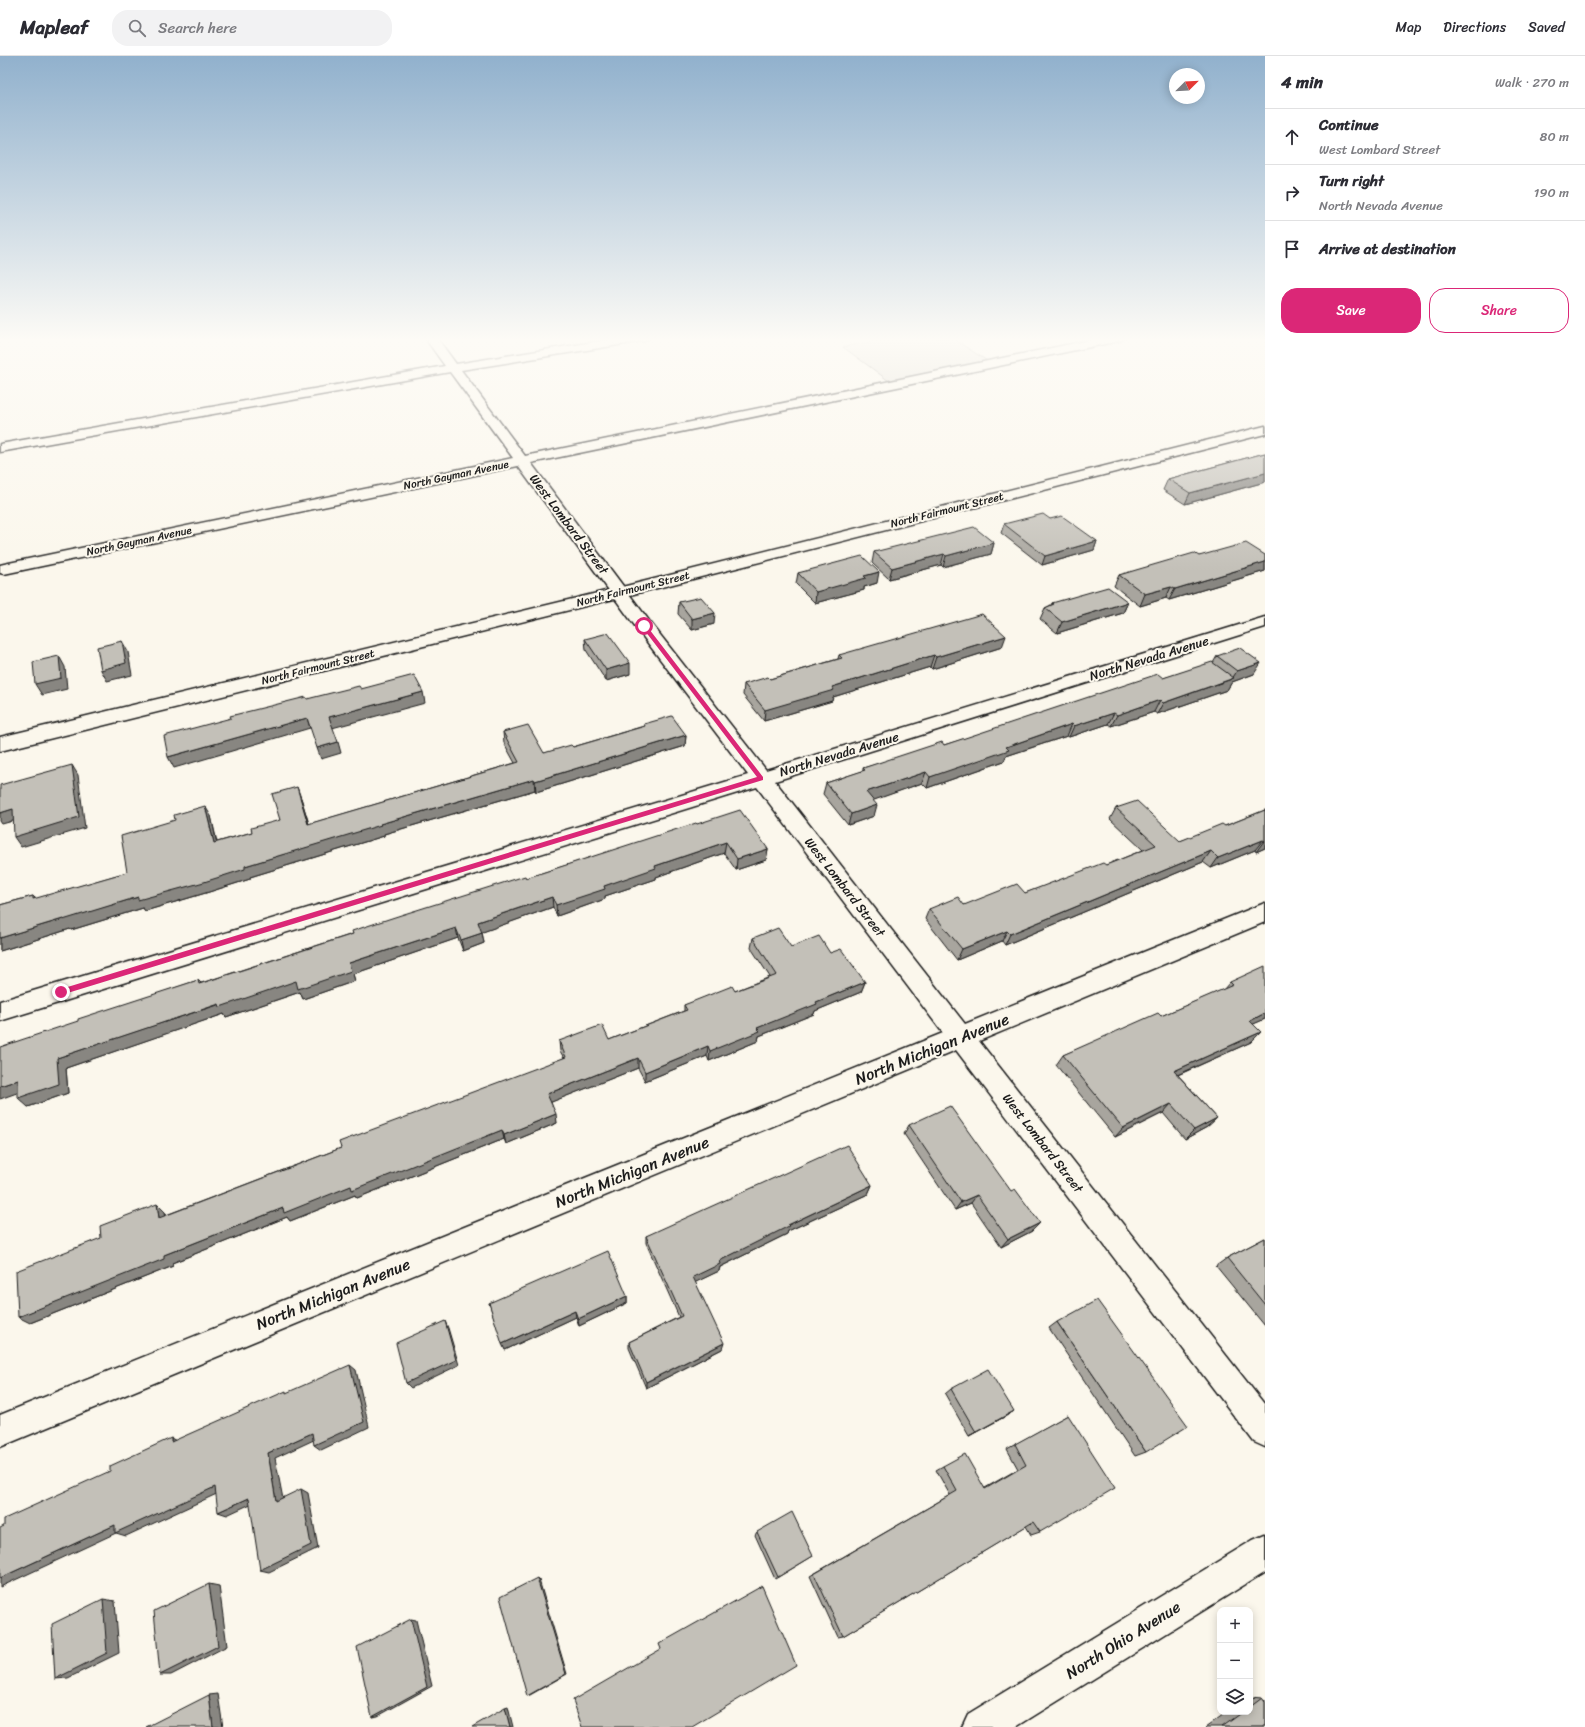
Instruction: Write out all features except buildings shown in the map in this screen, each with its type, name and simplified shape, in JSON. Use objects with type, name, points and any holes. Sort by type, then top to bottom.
[{"type":"street","points":[[0,448],[181,416]]},
{"type":"street","name":"West Lombard Street","points":[[488,416],[644,626],[1265,1431]]},
{"type":"street","name":"North Gayman Avenue","points":[[4,569],[740,416]]},
{"type":"street","name":"North Fairmount Street","points":[[0,744],[620,593],[1265,430]]},
{"type":"street","name":"North Nevada Avenue","points":[[0,1011],[1265,622]]},
{"type":"street","name":"North Michigan Avenue","points":[[0,1431],[1265,912]]},
{"type":"street","name":"North Ohio Avenue","points":[[981,1727],[1265,1552]]},
{"type":"route","points":[[61,992],[761,778],[644,626]]}]
